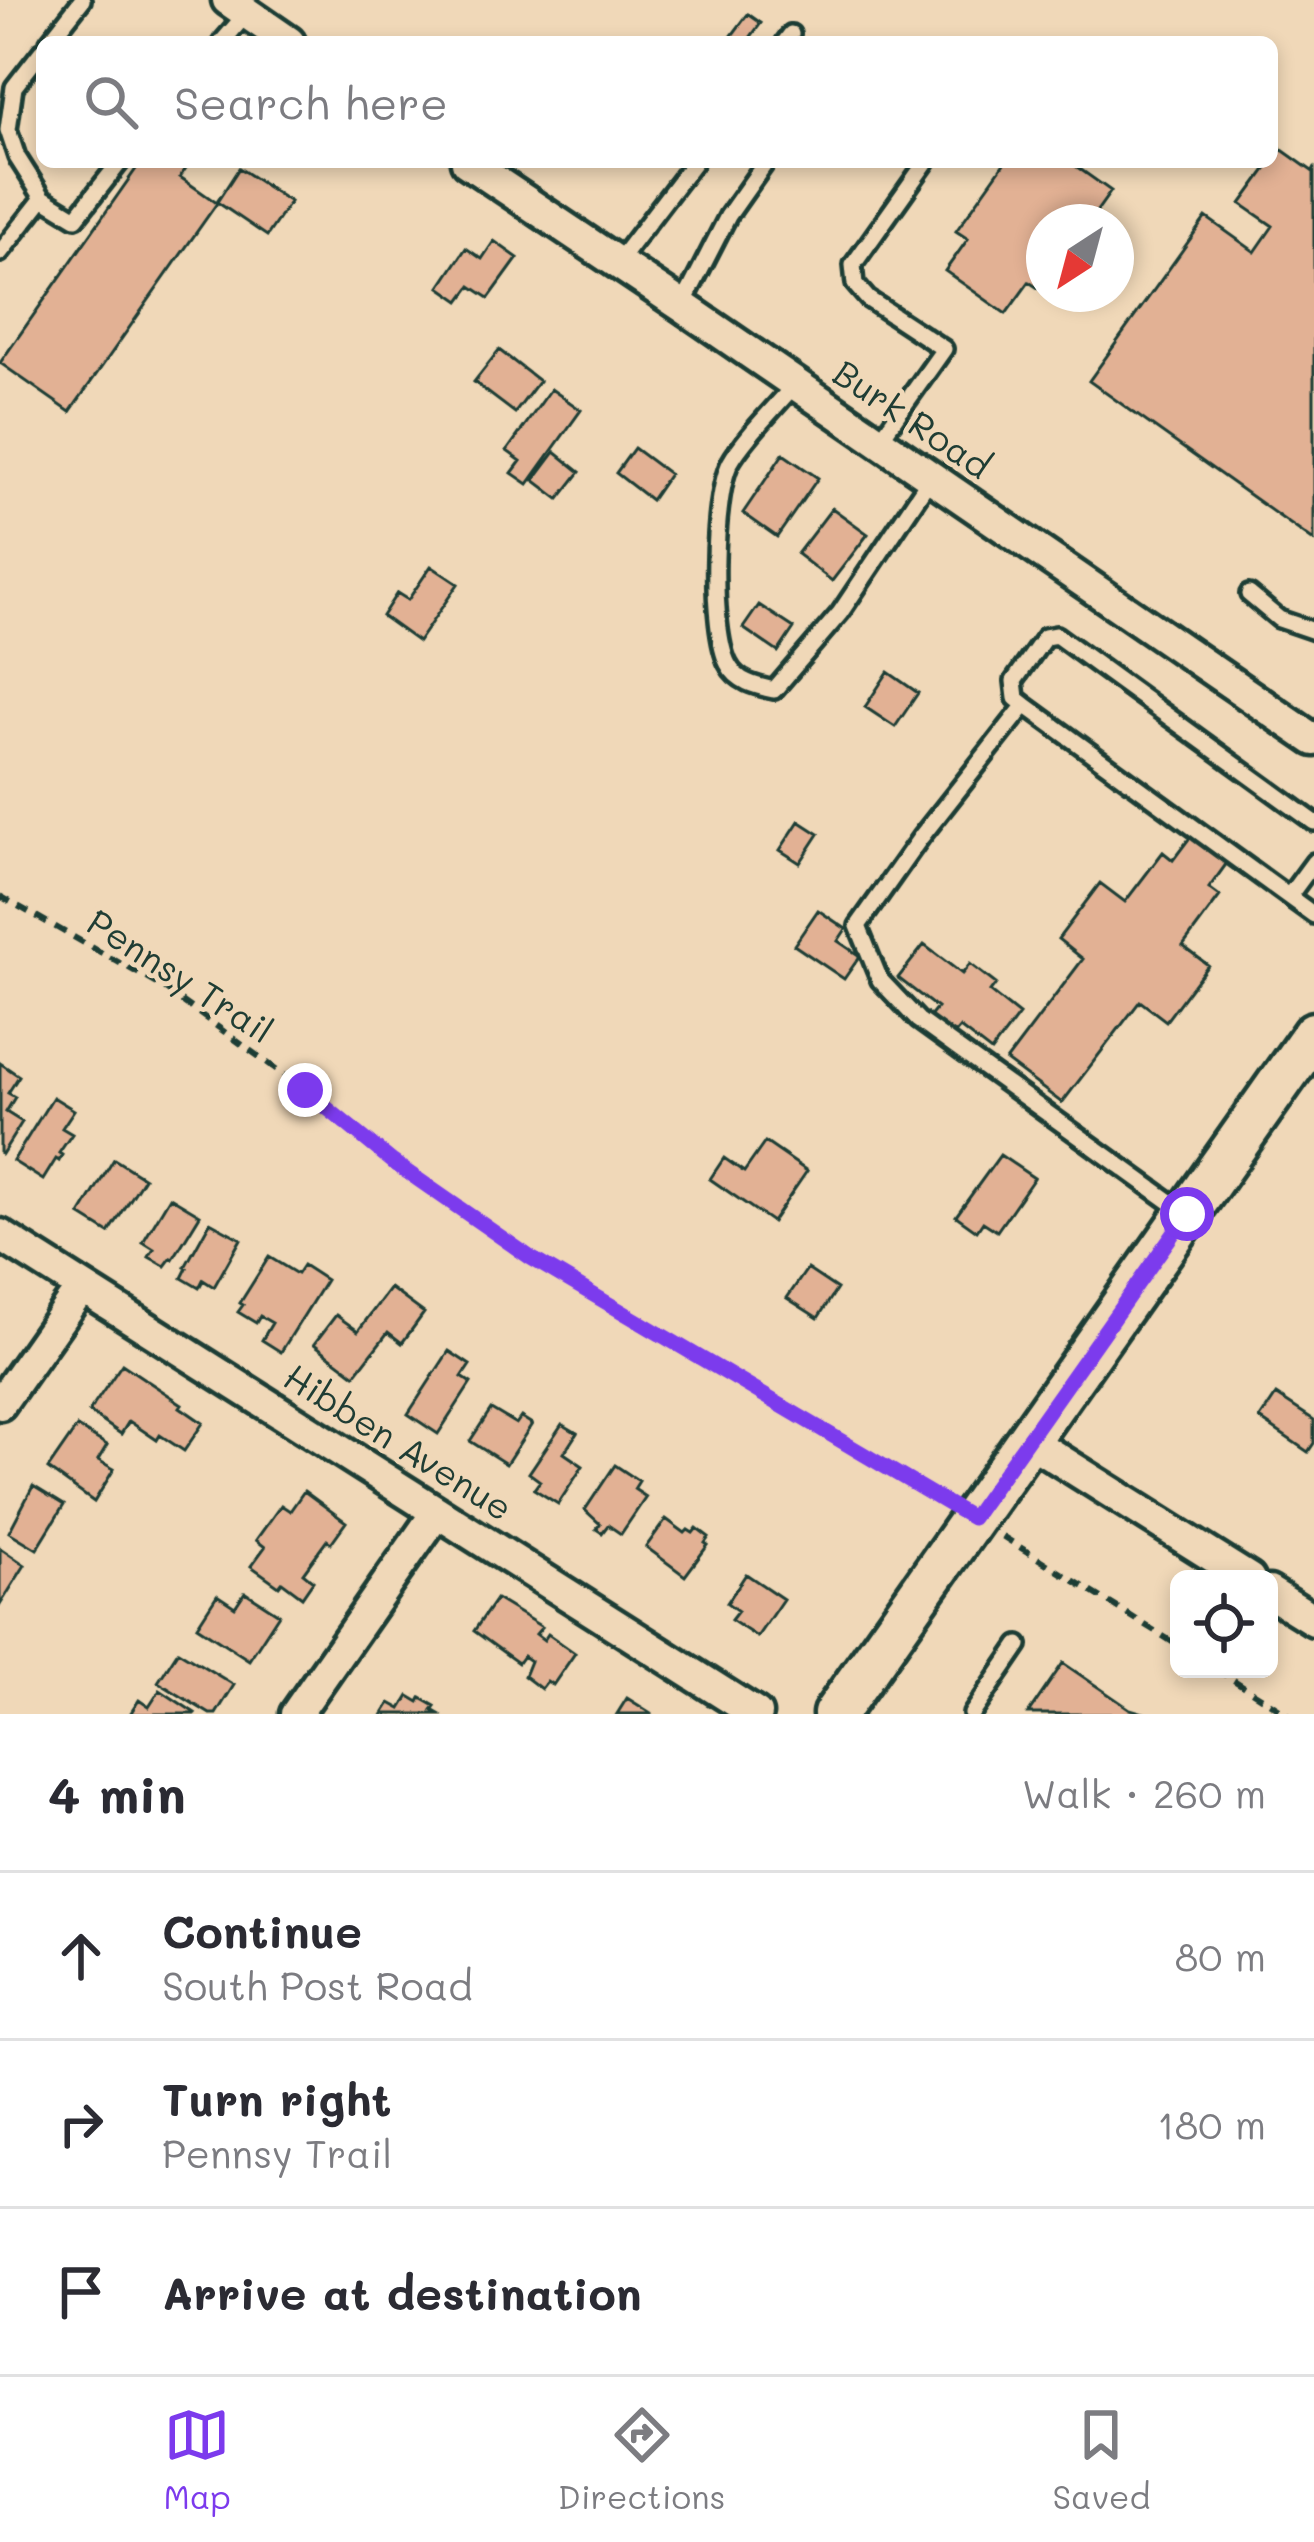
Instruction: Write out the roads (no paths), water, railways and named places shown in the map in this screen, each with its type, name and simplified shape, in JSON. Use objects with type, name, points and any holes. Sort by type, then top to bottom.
[{"type":"main road","points":[[836,1714],[1314,1034]]},
{"type":"street","points":[[237,7],[280,36]]},
{"type":"street","name":"Burk Road","points":[[475,168],[1314,740]]},
{"type":"street","name":"Hibben Avenue","points":[[0,1234],[756,1714]]},
{"type":"street","points":[[0,1405],[82,1287]]},
{"type":"street","points":[[1028,1440],[1235,1570]]},
{"type":"street","points":[[296,1714],[437,1512]]},
{"type":"street","points":[[1278,1598],[1314,1620]]},
{"type":"lane","points":[[54,36],[82,0]]},
{"type":"lane","points":[[225,36],[237,7]]},
{"type":"lane","points":[[36,59],[14,87],[8,130],[17,157],[43,198],[76,218],[115,168]]},
{"type":"lane","points":[[617,263],[689,168]]},
{"type":"lane","points":[[682,307],[728,216],[762,168]]},
{"type":"lane","points":[[878,442],[944,349],[868,299],[855,284],[853,265],[922,168]]},
{"type":"lane","points":[[0,253],[43,198]]},
{"type":"lane","points":[[795,384],[730,464],[721,494],[715,599],[728,664],[746,683],[774,690],[808,653],[840,614],[931,477]]},
{"type":"lane","points":[[1249,594],[1279,619],[1314,631]]},
{"type":"lane","points":[[1314,822],[1056,635],[1046,638],[1014,681],[1016,698],[1314,915]]},
{"type":"lane","points":[[1025,705],[858,926],[880,980],[918,1020],[1187,1214]]},
{"type":"lane","points":[[1289,896],[1314,862]]},
{"type":"lane","points":[[972,1714],[1018,1645]]}]
